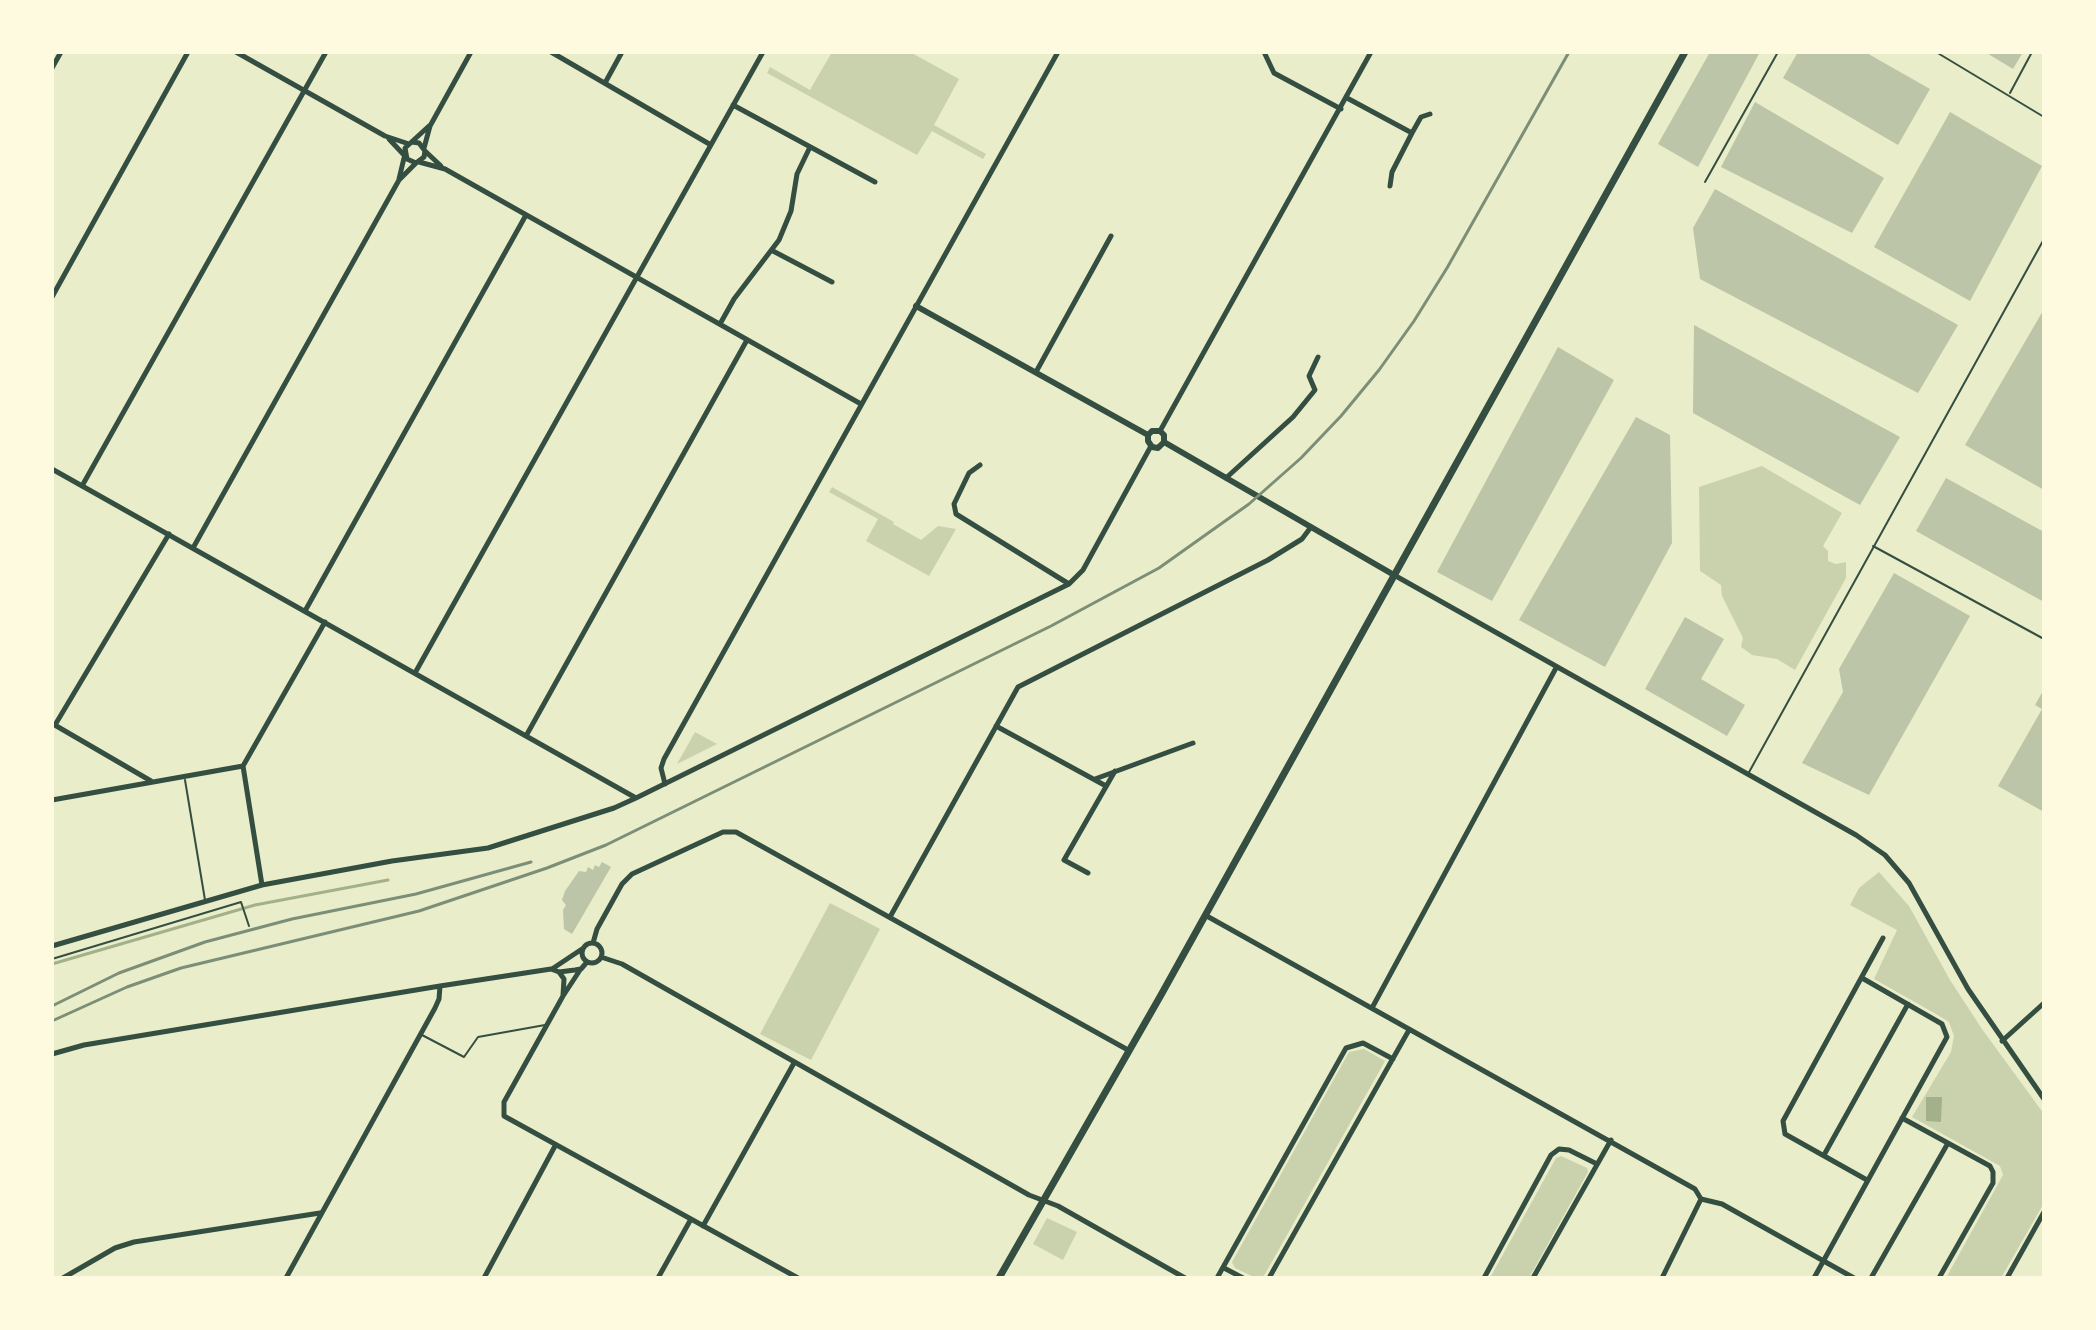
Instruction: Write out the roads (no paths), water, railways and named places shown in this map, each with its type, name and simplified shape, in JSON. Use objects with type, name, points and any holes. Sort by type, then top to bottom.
[{"type":"main road","points":[[999,1278],[1205,915],[1685,52]]},
{"type":"street","points":[[52,68],[61,52]]},
{"type":"street","points":[[52,297],[188,52]]},
{"type":"street","points":[[236,52],[385,136],[419,143],[445,169],[861,404]]},
{"type":"street","points":[[82,486],[326,52]]},
{"type":"street","points":[[193,548],[399,180],[424,157],[430,126],[471,52]]},
{"type":"street","points":[[551,52],[711,145]]},
{"type":"street","points":[[605,83],[622,52]]},
{"type":"street","points":[[415,673],[763,52]]},
{"type":"street","points":[[665,784],[661,768],[664,759],[1058,52]]},
{"type":"street","points":[[1264,52],[1274,73],[1341,109]]},
{"type":"street","points":[[1160,431],[1371,52]]},
{"type":"street","points":[[1347,98],[1412,133]]},
{"type":"street","points":[[733,105],[875,182]]},
{"type":"street","points":[[1390,186],[1392,172],[1412,133],[1421,117],[1430,114]]},
{"type":"street","points":[[399,180],[410,143],[430,126]]},
{"type":"street","points":[[385,136],[409,162],[445,169]]},
{"type":"street","points":[[720,324],[753,273],[773,251],[791,211],[797,174],[810,147]]},
{"type":"street","points":[[305,611],[526,215]]},
{"type":"street","points":[[1036,372],[1111,236]]},
{"type":"street","points":[[773,251],[832,282]]},
{"type":"street","points":[[52,946],[262,885],[392,861],[478,851],[614,808],[1069,584],[1083,570],[1151,446],[1148,435],[916,306]]},
{"type":"street","points":[[526,736],[747,340]]},
{"type":"street","points":[[1226,478],[1293,417],[1315,390],[1309,376],[1318,357]]},
{"type":"street","points":[[1148,435],[1152,431],[1160,431],[1164,435],[1164,442],[1158,448],[1151,446]]},
{"type":"street","points":[[1164,442],[1556,668],[1856,835],[1890,860],[1915,892],[1968,989],[2044,1099]]},
{"type":"street","points":[[980,465],[969,473],[954,504],[956,514],[1069,584]]},
{"type":"street","points":[[52,469],[636,798]]},
{"type":"street","points":[[890,917],[1015,691],[1023,683],[1268,560],[1302,539],[1311,527]]},
{"type":"street","points":[[151,781],[53,724],[169,534]]},
{"type":"street","points":[[262,885],[243,766],[325,622]]},
{"type":"street","points":[[1372,1008],[1556,668]]},
{"type":"street","points":[[996,726],[1106,786]]},
{"type":"street","points":[[1094,779],[1193,743]]},
{"type":"street","points":[[52,800],[243,766]]},
{"type":"street","points":[[1088,873],[1064,860],[1115,771]]},
{"type":"street","points":[[52,1054],[84,1045],[551,969],[593,943],[597,929],[622,884],[632,874],[729,831],[742,835],[1128,1050]]},
{"type":"street","points":[[1205,915],[1611,1140],[1695,1189],[1701,1199],[1722,1204],[1854,1278]]},
{"type":"street","points":[[1867,1180],[1785,1134],[1783,1121],[1883,938]]},
{"type":"street","points":[[593,943],[600,947],[601,957]]},
{"type":"street","points":[[582,949],[582,956],[587,962]]},
{"type":"street","points":[[601,957],[595,962],[587,962],[581,969],[546,1025],[502,1107],[507,1120],[798,1278]]},
{"type":"street","points":[[601,957],[622,964],[794,1063],[1185,1278]]},
{"type":"street","points":[[551,969],[559,972],[581,969]]},
{"type":"street","points":[[559,972],[564,979],[563,996]]},
{"type":"street","points":[[1814,1278],[1947,1037],[1942,1024],[1862,978]]},
{"type":"street","points":[[286,1278],[421,1034],[439,999],[440,986]]},
{"type":"street","points":[[2002,1041],[2044,1003]]},
{"type":"street","points":[[1824,1155],[1908,1004]]},
{"type":"street","points":[[1269,1278],[1409,1030]]},
{"type":"street","points":[[1217,1278],[1346,1048],[1363,1043],[1393,1059]]},
{"type":"street","points":[[703,1226],[794,1063]]},
{"type":"street","points":[[1902,1118],[1990,1166],[1994,1178],[1939,1278]]},
{"type":"street","points":[[1533,1278],[1611,1140]]},
{"type":"street","points":[[1871,1278],[1948,1143]]},
{"type":"street","points":[[484,1278],[555,1146]]},
{"type":"street","points":[[1484,1278],[1551,1155],[1559,1149],[1569,1150],[1597,1164]]},
{"type":"street","points":[[1662,1278],[1701,1199]]},
{"type":"street","points":[[2007,1278],[2044,1212]]},
{"type":"street","points":[[63,1278],[115,1248],[134,1242],[321,1213]]},
{"type":"street","points":[[658,1278],[691,1219]]},
{"type":"street","points":[[1224,1268],[1243,1278]]},
{"type":"lane","points":[[1705,182],[1778,52]]},
{"type":"lane","points":[[1936,52],[2044,117]]},
{"type":"lane","points":[[2009,94],[2032,52]]},
{"type":"lane","points":[[1747,775],[2044,239]]},
{"type":"lane","points":[[1872,546],[2044,639]]},
{"type":"lane","points":[[185,777],[205,901]]},
{"type":"lane","points":[[421,1034],[464,1057],[478,1037],[546,1025]]},
{"type":"waterway","points":[[52,964],[255,905],[388,880]]},
{"type":"railway","points":[[52,1021],[127,987],[181,968],[419,911],[606,845],[1051,626],[1159,568],[1249,504],[1301,458],[1379,370],[1447,268],[1569,52]]},
{"type":"railway","points":[[52,1006],[119,973],[205,942],[292,919],[416,894],[531,862]]}]
